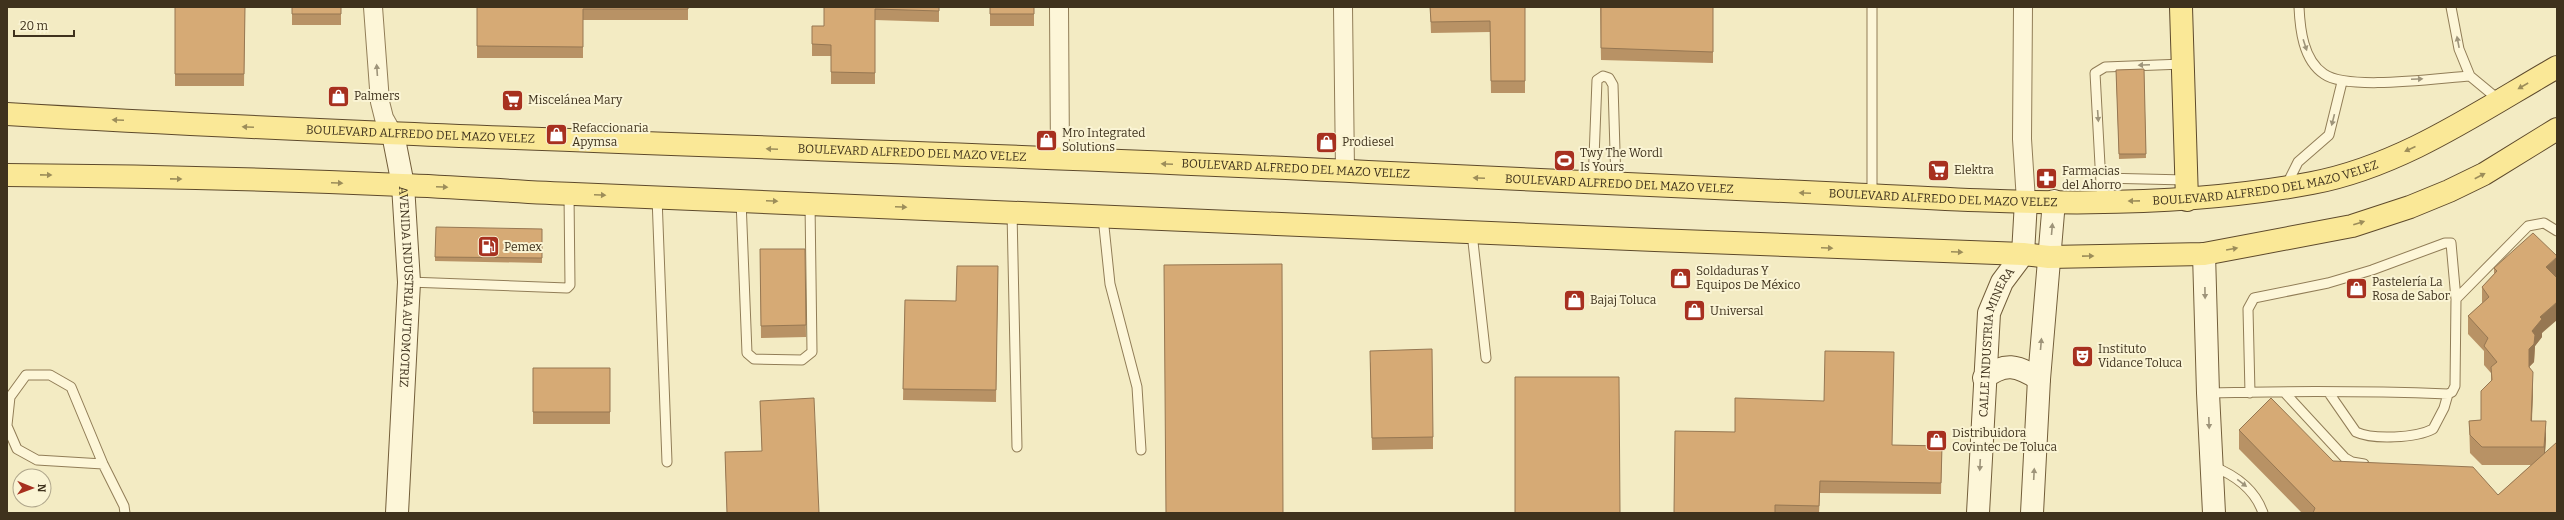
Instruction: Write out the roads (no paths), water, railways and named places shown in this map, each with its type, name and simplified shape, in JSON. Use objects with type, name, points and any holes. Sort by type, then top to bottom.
[{"type":"main road","points":[[2181,7],[2187,190]]},
{"type":"main road","name":"BOULEVARD ALFREDO DEL MAZO VELEZ","points":[[7,114],[393,134],[1060,159],[1872,196],[2102,202],[2187,190],[2286,187],[2329,180],[2363,170],[2415,147],[2557,67]]},
{"type":"main road","points":[[7,175],[403,185],[570,194],[810,202],[1103,217],[1472,233],[2023,254],[2049,257],[2204,254],[2352,226],[2410,207],[2484,174],[2557,129]]},
{"type":"main road","name":"AVENIDA INDUSTRIA AUTOMOTRIZ","points":[[393,134],[403,185],[409,282],[397,513]]},
{"type":"main road","name":"CALLE INDUSTRIA MINERA","points":[[1978,513],[1984,378],[1989,313],[2002,282],[2023,254],[2026,201]]},
{"type":"main road","points":[[2032,513],[2038,379],[2054,201]]},
{"type":"main road","points":[[2204,254],[2210,465],[2214,513]]},
{"type":"main road","points":[[1984,378],[1994,370],[2008,367],[2023,369],[2038,379]]},
{"type":"street","points":[[373,7],[380,102],[384,118],[393,134]]},
{"type":"street","points":[[1058,7],[1060,159]]},
{"type":"street","points":[[1343,7],[1345,171]]},
{"type":"street","points":[[2023,7],[2022,139],[2026,201]]},
{"type":"lane","points":[[1872,7],[1872,196]]},
{"type":"lane","points":[[2299,7],[2304,44],[2311,60],[2323,74],[2342,82],[2470,76]]},
{"type":"lane","points":[[2451,7],[2459,49],[2470,76],[2499,100]]},
{"type":"lane","points":[[2102,202],[2102,178],[2095,77],[2097,70],[2105,67],[2183,64]]},
{"type":"lane","points":[[1593,184],[1597,80],[1603,76],[1609,78],[1613,85],[1616,184]]},
{"type":"lane","points":[[2286,187],[2298,162],[2329,135],[2342,82]]},
{"type":"lane","points":[[2102,178],[2187,190]]},
{"type":"lane","points":[[409,282],[567,288],[570,285],[570,194]]},
{"type":"lane","points":[[657,197],[667,462]]},
{"type":"lane","points":[[741,200],[747,353],[754,359],[802,360],[812,352],[810,202]]},
{"type":"lane","points":[[1012,212],[1017,448]]},
{"type":"lane","points":[[1103,217],[1110,284],[1137,387],[1140,450]]},
{"type":"lane","points":[[2456,299],[2528,226],[2536,223],[2544,223],[2557,231]]},
{"type":"lane","points":[[1472,233],[1486,358]]},
{"type":"lane","points":[[2208,393],[2448,394],[2452,392],[2455,386],[2456,299],[2451,245],[2448,242],[2372,270],[2328,283],[2254,298],[2248,309],[2250,393]]},
{"type":"lane","points":[[103,464],[37,460],[17,449],[7,426],[10,397],[26,375],[50,375],[71,387],[103,464],[124,506],[125,513]]},
{"type":"lane","points":[[2284,393],[2345,458],[2357,464],[2372,464]]},
{"type":"lane","points":[[2329,393],[2356,432],[2379,436],[2413,435],[2433,430],[2444,408],[2448,394]]},
{"type":"lane","points":[[2210,465],[2226,472],[2246,486],[2257,498],[2263,513]]},
{"type":"place","name":"Palmers","points":[[339,96]]},
{"type":"place","name":"Miscelánea Mary","points":[[512,100]]},
{"type":"place","name":"Refaccionaria Apymsa","points":[[557,135]]},
{"type":"place","name":"Mro Integrated Solutions","points":[[1046,140]]},
{"type":"place","name":"Prodiesel","points":[[1327,142]]},
{"type":"place","name":"Twy The Wordl Is Yours","points":[[1565,160]]},
{"type":"place","name":"Elektra","points":[[1939,170]]},
{"type":"place","name":"Farmacias del Ahorro","points":[[2046,178]]},
{"type":"place","name":"Pemex","points":[[489,247]]},
{"type":"place","name":"Soldaduras Y Equipos De México","points":[[1681,278]]},
{"type":"place","name":"Pastelería La Rosa de Sabor","points":[[2357,289]]},
{"type":"place","name":"Bajaj Toluca","points":[[1574,300]]},
{"type":"place","name":"Universal","points":[[1695,311]]},
{"type":"place","name":"Instituto Vidance Toluca","points":[[2083,356]]},
{"type":"place","name":"Distribuidora Covintec De Toluca","points":[[1937,440]]}]
